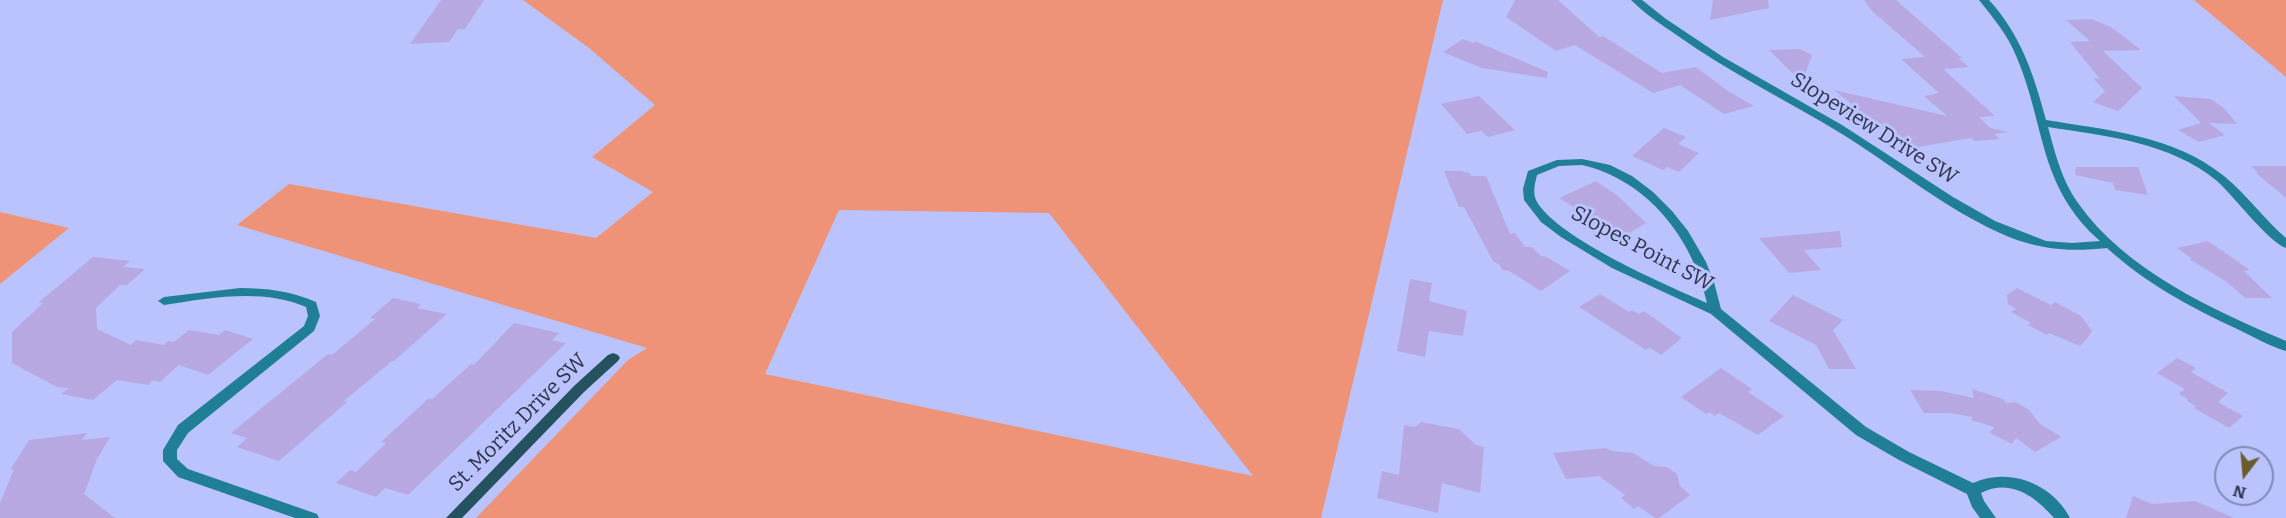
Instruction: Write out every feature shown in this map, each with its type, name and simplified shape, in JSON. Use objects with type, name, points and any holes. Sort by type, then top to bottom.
[{"type":"street","name":"Slopeview Drive SW","points":[[1636,0],[1696,44],[1868,145],[1985,219],[2036,243],[2078,247],[2108,244]]},
{"type":"street","points":[[1984,0],[2006,25],[2020,51],[2043,123],[2047,144],[2064,190],[2087,223],[2108,244],[2204,308],[2286,346]]},
{"type":"street","points":[[2043,123],[2138,141],[2193,161],[2227,185],[2286,244]]},
{"type":"street","name":"Slopes Point SW","points":[[1715,311],[1710,286],[1698,256],[1683,230],[1664,205],[1636,183],[1614,170],[1585,163],[1567,162],[1545,166],[1532,173],[1528,186],[1532,204],[1570,238],[1662,288],[1715,311],[1861,430],[1904,456],[1973,490]]},
{"type":"street","points":[[164,301],[205,295],[246,293],[296,298],[312,305],[314,316],[309,328],[183,429],[170,450],[170,461],[183,473],[312,518]]},
{"type":"street","name":"St. Moritz Drive SW","points":[[453,518],[579,389],[613,358]]},
{"type":"street","points":[[1989,518],[1977,503],[1973,490],[1986,481],[2000,479],[2023,485],[2055,507],[2063,518]]},
{"type":"shaded area","points":[[523,0],[1443,0],[1321,518],[476,518],[628,360],[647,348],[237,225],[289,184],[596,238],[653,192],[592,157],[655,105],[589,48]],"holes":[[[839,210],[1049,213],[1253,476],[765,374]]]},
{"type":"shaded area","points":[[2194,0],[2286,0],[2286,77]]},
{"type":"shaded area","points":[[0,212],[69,228],[0,284]]},
{"type":"building","points":[[441,0],[484,0],[465,29],[458,29],[449,42],[410,44]]},
{"type":"building","points":[[1515,0],[1558,0],[1599,37],[1603,36],[1662,73],[1696,67],[1728,91],[1754,106],[1724,114],[1680,85],[1653,93],[1575,45],[1556,51],[1506,17]]},
{"type":"building","points":[[1713,0],[1768,0],[1769,8],[1710,20]]},
{"type":"building","points":[[1864,0],[1896,0],[1962,58],[1958,58],[1969,67],[1943,69],[1995,116],[1979,117],[1990,128],[2008,132],[1994,134],[2000,139],[1975,141],[1971,138],[1912,148],[1880,127],[1834,90],[1947,116],[1924,96],[1939,93],[1901,59],[1925,57],[1872,11]]},
{"type":"building","points":[[2091,19],[2111,27],[2141,50],[2103,51],[2142,88],[2118,111],[2093,102],[2105,91],[2093,78],[2100,79],[2070,42],[2090,41],[2066,20]]},
{"type":"building","points":[[1463,39],[1474,43],[1475,41],[1548,72],[1547,78],[1482,68],[1443,52]]},
{"type":"building","points":[[1800,49],[1812,55],[1802,83],[1769,50]]},
{"type":"building","points":[[1479,96],[1515,130],[1488,137],[1481,131],[1467,134],[1441,104]]},
{"type":"building","points":[[2174,96],[2211,99],[2224,108],[2237,124],[2209,123],[2225,135],[2199,142],[2178,130],[2201,123]]},
{"type":"building","points":[[1664,128],[1686,137],[1678,144],[1699,153],[1679,172],[1667,167],[1663,170],[1632,156]]},
{"type":"building","points":[[2251,166],[2286,166],[2286,198],[2256,173],[2258,173]]},
{"type":"building","points":[[2076,167],[2138,167],[2148,195],[2115,190],[2113,183],[2075,175]]},
{"type":"building","points":[[1444,171],[1461,171],[1471,176],[1486,176],[1510,234],[1515,233],[1525,247],[1532,247],[1541,256],[1547,257],[1570,271],[1541,291],[1509,271],[1502,270],[1500,265],[1493,261],[1464,207],[1459,207]]},
{"type":"building","points":[[1596,181],[1618,196],[1646,223],[1614,242],[1584,222],[1586,221],[1576,214],[1581,212],[1559,198]]},
{"type":"building","points":[[1840,231],[1842,247],[1804,250],[1821,270],[1789,273],[1759,238]]},
{"type":"building","points":[[2208,241],[2250,270],[2244,271],[2272,298],[2245,298],[2227,282],[2189,259],[2192,259],[2177,248]]},
{"type":"building","points":[[93,257],[130,261],[123,267],[145,269],[127,285],[120,285],[96,308],[97,329],[131,345],[136,340],[164,345],[168,341],[174,342],[189,330],[219,335],[225,330],[253,339],[208,375],[179,365],[160,382],[153,380],[148,385],[117,380],[93,400],[61,394],[69,388],[57,387],[12,363],[12,332],[43,303],[38,303]]},
{"type":"building","points":[[1410,279],[1432,283],[1429,301],[1467,311],[1463,336],[1429,331],[1425,357],[1397,351]]},
{"type":"building","points":[[2017,288],[2051,305],[2055,302],[2081,316],[2092,331],[2089,336],[2080,346],[2049,333],[2047,335],[2028,325],[2031,323],[2011,312],[2016,309],[2008,304],[2007,295]]},
{"type":"building","points":[[1600,294],[1629,312],[1632,310],[1639,314],[1644,311],[1682,338],[1661,355],[1650,348],[1646,350],[1579,307]]},
{"type":"building","points":[[1793,295],[1843,320],[1833,330],[1856,369],[1829,369],[1816,345],[1769,321]]},
{"type":"building","points":[[393,298],[421,304],[417,308],[447,314],[344,401],[347,402],[279,461],[237,447],[247,438],[231,433],[328,354],[332,355],[375,319],[370,318]]},
{"type":"building","points":[[514,323],[559,333],[552,340],[566,343],[408,495],[385,488],[376,497],[336,483],[350,470],[356,472],[386,443],[381,442],[429,398],[432,399],[471,364],[474,365]]},
{"type":"building","points":[[2177,358],[2196,368],[2191,372],[2228,393],[2218,402],[2243,416],[2229,428],[2194,408],[2196,406],[2179,394],[2185,389],[2157,373]]},
{"type":"building","points":[[1721,368],[1752,389],[1748,392],[1784,416],[1758,435],[1719,413],[1715,416],[1709,412],[1706,414],[1681,397]]},
{"type":"building","points":[[1972,389],[2003,399],[2006,403],[2016,402],[2029,410],[2039,423],[2061,437],[2035,452],[2016,438],[2012,444],[1990,433],[1994,427],[1971,420],[1972,417],[1950,413],[1924,413],[1910,390],[1941,391],[1974,398]]},
{"type":"building","points":[[1421,422],[1459,429],[1476,445],[1484,447],[1480,493],[1442,483],[1438,513],[1377,498],[1382,471],[1399,475],[1404,425],[1415,427]]},
{"type":"building","points":[[87,433],[82,440],[110,437],[97,459],[84,494],[115,518],[0,518],[0,503],[14,469],[10,470],[29,440]]},
{"type":"building","points":[[1606,448],[1612,451],[1633,453],[1654,466],[1667,467],[1677,474],[1680,486],[1690,495],[1659,518],[1655,518],[1638,506],[1634,509],[1621,498],[1625,495],[1599,476],[1566,479],[1553,453]]},
{"type":"building","points":[[2133,496],[2152,504],[2195,501],[2234,518],[2126,518]]}]
